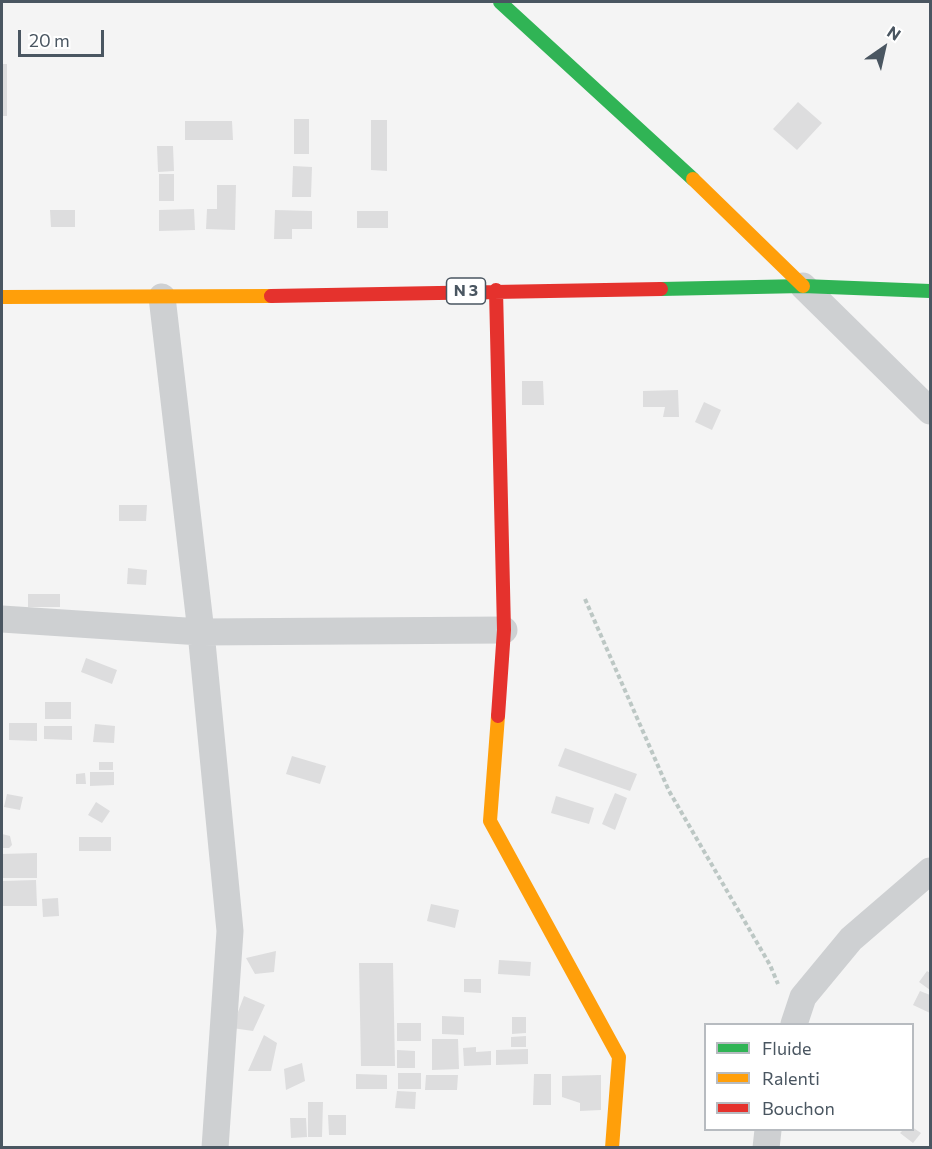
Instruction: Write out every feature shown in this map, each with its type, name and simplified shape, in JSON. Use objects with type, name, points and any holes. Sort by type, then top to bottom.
[{"type":"main road","points":[[500,2],[669,156],[803,286]]},
{"type":"main road","name":"N 3","points":[[2,297],[162,297],[803,286],[930,291]]},
{"type":"main road","points":[[496,290],[504,630],[490,821],[619,1058],[612,1148]]},
{"type":"street","points":[[803,286],[930,411]]},
{"type":"street","points":[[162,297],[201,632],[230,931],[215,1148]]},
{"type":"street","points":[[2,619],[201,632],[504,630]]},
{"type":"street","points":[[794,1023],[803,997],[851,939],[930,872]]},
{"type":"street","points":[[766,1148],[768,1131]]},
{"type":"path","points":[[585,599],[669,791],[770,965],[794,1023]]},
{"type":"building","points":[[2,64],[7,64],[7,116],[2,116]]},
{"type":"building","points":[[798,102],[822,123],[797,150],[773,129]]},
{"type":"building","points":[[294,119],[309,119],[309,154],[294,154]]},
{"type":"building","points":[[371,120],[387,120],[387,171],[371,170]]},
{"type":"building","points":[[185,121],[232,121],[233,140],[185,140]]},
{"type":"building","points":[[157,146],[173,146],[174,171],[158,172]]},
{"type":"building","points":[[293,166],[312,167],[311,197],[292,197]]},
{"type":"building","points":[[159,174],[174,174],[174,201],[159,201]]},
{"type":"building","points":[[217,185],[236,185],[235,230],[206,229],[207,209],[217,209]]},
{"type":"building","points":[[194,209],[195,230],[159,231],[159,210]]},
{"type":"building","points":[[50,210],[75,210],[75,227],[51,227]]},
{"type":"building","points":[[275,210],[312,211],[312,229],[292,229],[292,239],[274,239]]},
{"type":"building","points":[[357,211],[388,211],[388,228],[357,228]]},
{"type":"building","points":[[522,381],[543,381],[544,405],[522,405]]},
{"type":"building","points":[[678,390],[679,417],[663,417],[665,407],[643,407],[643,391]]},
{"type":"building","points":[[704,402],[721,410],[712,430],[695,422]]},
{"type":"building","points":[[119,505],[147,505],[146,521],[119,521]]},
{"type":"building","points":[[128,568],[147,570],[146,585],[127,584]]},
{"type":"building","points":[[28,594],[60,594],[60,607],[28,607]]},
{"type":"building","points":[[86,658],[117,670],[112,684],[81,672]]},
{"type":"building","points":[[45,702],[71,702],[71,719],[45,719]]},
{"type":"building","points":[[9,723],[37,723],[37,741],[9,740]]},
{"type":"building","points":[[95,724],[115,726],[114,743],[93,742]]},
{"type":"building","points":[[44,726],[72,726],[72,740],[44,739]]},
{"type":"building","points":[[565,748],[637,774],[630,791],[558,766]]},
{"type":"building","points":[[292,756],[326,766],[320,784],[286,774]]},
{"type":"building","points":[[99,762],[113,762],[113,770],[99,770]]},
{"type":"building","points":[[90,772],[114,772],[114,785],[90,786]]},
{"type":"building","points":[[85,773],[86,784],[76,784],[76,774]]},
{"type":"building","points":[[615,793],[627,798],[615,830],[602,824]]},
{"type":"building","points":[[7,794],[23,797],[20,810],[4,807]]},
{"type":"building","points":[[556,796],[594,808],[589,824],[551,813]]},
{"type":"building","points":[[96,802],[110,811],[102,823],[88,815]]},
{"type":"building","points":[[2,834],[10,836],[12,845],[9,848],[2,848]]},
{"type":"building","points":[[79,837],[111,837],[111,851],[79,851]]},
{"type":"building","points":[[37,853],[37,878],[2,878],[2,854]]},
{"type":"building","points":[[36,880],[37,906],[2,906],[2,881]]},
{"type":"building","points":[[58,898],[59,916],[43,917],[42,899]]},
{"type":"building","points":[[431,904],[459,910],[455,928],[427,921]]},
{"type":"building","points":[[276,951],[274,972],[255,974],[246,958]]},
{"type":"building","points":[[499,960],[531,962],[530,976],[498,974]]},
{"type":"building","points":[[359,963],[393,963],[395,1066],[361,1066]]},
{"type":"building","points":[[927,971],[930,973],[930,990],[919,982]]},
{"type":"building","points":[[464,979],[481,979],[481,993],[464,992]]},
{"type":"building","points":[[920,991],[930,995],[930,1013],[913,1005]]},
{"type":"building","points":[[244,996],[265,1005],[253,1031],[232,1028]]},
{"type":"building","points":[[442,1016],[464,1017],[464,1035],[442,1034]]},
{"type":"building","points":[[512,1017],[526,1017],[526,1033],[512,1034]]},
{"type":"building","points":[[397,1023],[421,1023],[421,1041],[397,1041]]},
{"type":"building","points":[[264,1035],[277,1043],[271,1071],[248,1071]]},
{"type":"building","points":[[526,1036],[526,1047],[511,1047],[511,1037]]},
{"type":"building","points":[[432,1039],[458,1039],[459,1069],[432,1070]]},
{"type":"building","points":[[476,1047],[476,1052],[491,1051],[491,1065],[464,1066],[463,1048]]},
{"type":"building","points":[[528,1049],[528,1064],[496,1065],[496,1050]]},
{"type":"building","points":[[397,1050],[415,1051],[415,1068],[397,1068]]},
{"type":"building","points":[[302,1063],[305,1081],[286,1090],[284,1069]]},
{"type":"building","points":[[398,1073],[421,1073],[421,1089],[398,1089]]},
{"type":"building","points":[[356,1074],[387,1075],[387,1089],[356,1089]]},
{"type":"building","points":[[534,1074],[551,1074],[551,1105],[533,1105]]},
{"type":"building","points":[[426,1075],[458,1075],[457,1090],[425,1090]]},
{"type":"building","points":[[601,1075],[601,1110],[580,1111],[580,1103],[562,1097],[562,1076]]},
{"type":"building","points":[[397,1091],[416,1092],[415,1109],[395,1108]]},
{"type":"building","points":[[308,1102],[323,1102],[322,1137],[308,1137]]},
{"type":"building","points":[[328,1115],[346,1115],[346,1135],[329,1135]]},
{"type":"building","points":[[290,1118],[306,1118],[307,1137],[291,1138]]},
{"type":"building","points":[[914,1128],[921,1133],[913,1143],[900,1133],[914,1131]]},
{"type":"traffic: fast","points":[[500,2],[693,179]]},
{"type":"traffic: fast","points":[[661,289],[803,286],[930,291]]},
{"type":"traffic: slow","points":[[693,179],[803,286]]},
{"type":"traffic: slow","points":[[2,297],[271,296]]},
{"type":"traffic: slow","points":[[498,716],[490,821],[619,1057],[612,1148]]},
{"type":"traffic: jam","points":[[271,296],[661,289]]},
{"type":"traffic: jam","points":[[496,290],[504,630],[498,716]]}]
